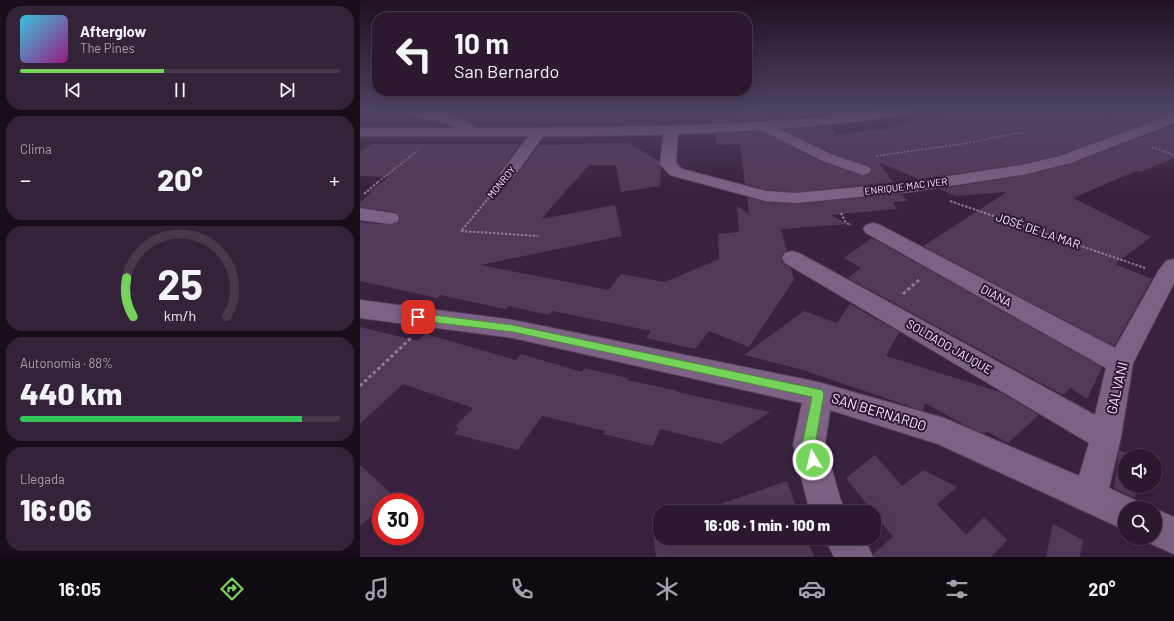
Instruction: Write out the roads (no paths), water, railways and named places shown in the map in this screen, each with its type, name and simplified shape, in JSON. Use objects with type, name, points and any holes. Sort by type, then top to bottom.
[{"type":"street","name":"MONROY","points":[[507,175],[536,136]]},
{"type":"street","name":"ENRIQUE MAC IVER","points":[[670,136],[668,164],[676,172],[766,196],[796,198],[910,187],[1022,170],[1065,160],[1127,136]]},
{"type":"street","points":[[784,136],[815,152],[863,170]]},
{"type":"street","points":[[360,214],[390,218]]},
{"type":"street","name":"DIANA","points":[[873,229],[1120,363]]},
{"type":"street","name":"SOLDADO JAUQUE","points":[[792,258],[1106,437]]},
{"type":"street","name":"GALVANI","points":[[1090,496],[1106,437],[1120,363],[1172,273]]},
{"type":"street","name":"SAN BERNARDO","points":[[360,310],[513,328],[818,394],[944,432],[1118,510]]},
{"type":"street","points":[[818,394],[809,445],[825,505]]},
{"type":"street","points":[[1162,530],[1174,536]]},
{"type":"street","points":[[847,545],[854,557]]}]
